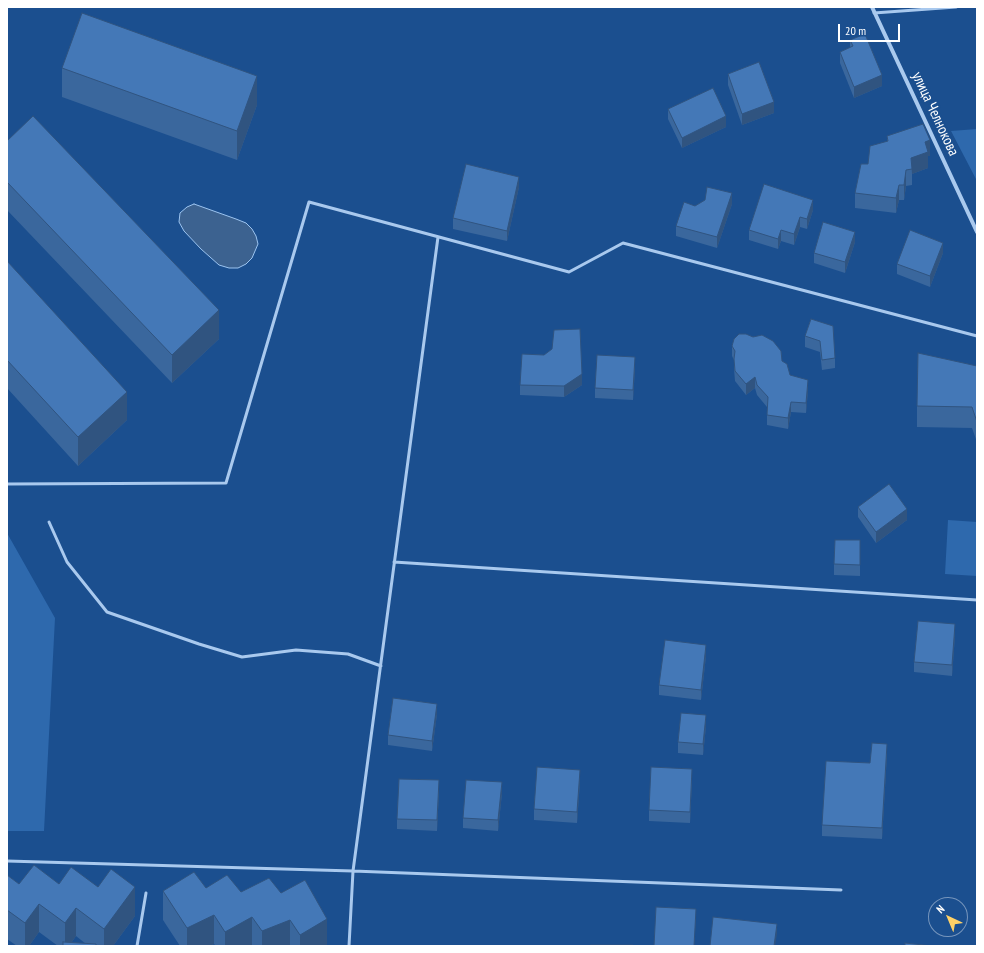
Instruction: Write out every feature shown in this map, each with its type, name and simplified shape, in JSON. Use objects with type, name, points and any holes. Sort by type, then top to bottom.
[{"type":"street","name":"улица Челнокова","points":[[872,7],[977,232]]},
{"type":"lane","points":[[874,13],[956,7]]},
{"type":"lane","points":[[7,484],[226,483],[309,202],[569,272],[623,243],[977,336]]},
{"type":"lane","points":[[349,946],[353,871],[438,237]]},
{"type":"lane","points":[[49,522],[67,562],[108,612],[198,644],[242,657],[296,650],[348,654],[381,666]]},
{"type":"lane","points":[[394,562],[977,600]]},
{"type":"lane","points":[[7,861],[353,871],[841,890]]},
{"type":"lane","points":[[137,946],[146,893]]},
{"type":"shaded area","points":[[977,129],[977,181],[951,131]]},
{"type":"shaded area","points":[[194,204],[246,223],[252,229],[258,244],[252,258],[246,264],[238,268],[229,268],[219,265],[184,231],[179,222],[180,213],[187,207]]},
{"type":"shaded area","points":[[948,520],[977,522],[977,576],[945,574]]},
{"type":"shaded area","points":[[7,533],[55,618],[44,831],[7,831]]},
{"type":"building","points":[[82,13],[257,76],[237,131],[62,68]]},
{"type":"building","points":[[865,34],[882,75],[854,87],[840,52],[853,46],[850,40]]},
{"type":"building","points":[[759,62],[774,102],[742,114],[728,74]]},
{"type":"building","points":[[713,88],[726,116],[682,138],[668,109]]},
{"type":"building","points":[[33,116],[219,310],[172,355],[7,182],[7,141]]},
{"type":"building","points":[[923,124],[930,140],[925,142],[928,152],[911,158],[912,169],[906,170],[904,185],[899,185],[896,198],[855,193],[861,164],[868,164],[870,146],[888,141],[887,136]]},
{"type":"building","points":[[466,164],[519,177],[507,231],[453,218]]},
{"type":"building","points":[[764,184],[813,200],[807,219],[800,217],[794,234],[781,230],[778,239],[749,230]]},
{"type":"building","points":[[707,187],[732,193],[717,237],[676,226],[684,202],[695,206],[705,200]]},
{"type":"building","points":[[823,222],[855,232],[845,262],[814,253]]},
{"type":"building","points":[[910,230],[943,243],[930,276],[897,264]]},
{"type":"building","points":[[7,261],[127,392],[78,437],[7,360]]},
{"type":"building","points":[[811,319],[833,326],[835,358],[822,360],[820,341],[805,336]]},
{"type":"building","points":[[580,329],[582,374],[564,386],[520,385],[522,354],[544,355],[552,349],[554,330]]},
{"type":"building","points":[[739,334],[746,334],[753,337],[762,335],[773,341],[781,351],[782,361],[787,364],[790,375],[808,380],[806,403],[791,402],[788,418],[767,415],[768,397],[757,385],[755,377],[746,384],[735,371],[735,351],[732,346],[734,339]]},
{"type":"building","points":[[918,353],[977,366],[977,422],[972,407],[917,406]]},
{"type":"building","points":[[597,355],[635,357],[633,390],[595,388]]},
{"type":"building","points":[[889,484],[907,509],[876,532],[858,507]]},
{"type":"building","points":[[835,540],[860,540],[860,565],[834,564]]},
{"type":"building","points":[[918,621],[955,624],[952,665],[914,662]]},
{"type":"building","points":[[665,640],[706,645],[701,690],[659,685]]},
{"type":"building","points":[[393,698],[437,704],[432,741],[388,735]]},
{"type":"building","points":[[681,713],[706,715],[703,744],[678,742]]},
{"type":"building","points":[[872,743],[887,744],[882,828],[822,825],[826,761],[870,763]]},
{"type":"building","points":[[537,767],[580,770],[577,812],[534,809]]},
{"type":"building","points":[[651,767],[692,769],[690,812],[649,810]]},
{"type":"building","points":[[399,779],[439,780],[437,820],[397,819]]},
{"type":"building","points":[[466,780],[502,782],[498,820],[463,818]]},
{"type":"building","points":[[34,865],[59,884],[71,867],[98,887],[111,869],[135,887],[104,929],[76,908],[65,923],[39,904],[25,923],[7,910],[7,875],[19,884]]},
{"type":"building","points":[[194,872],[206,888],[227,875],[241,892],[269,878],[281,893],[305,880],[327,919],[300,935],[290,920],[262,931],[252,917],[225,932],[214,915],[187,928],[163,891]]},
{"type":"building","points":[[656,907],[696,909],[694,946],[654,946]]},
{"type":"building","points":[[713,917],[777,924],[774,946],[710,946]]},
{"type":"building","points":[[63,942],[96,944],[96,946],[63,946]]},
{"type":"building","points":[[905,943],[933,946],[905,946]]},
{"type":"building","points":[[633,945],[633,946],[591,946]]}]
